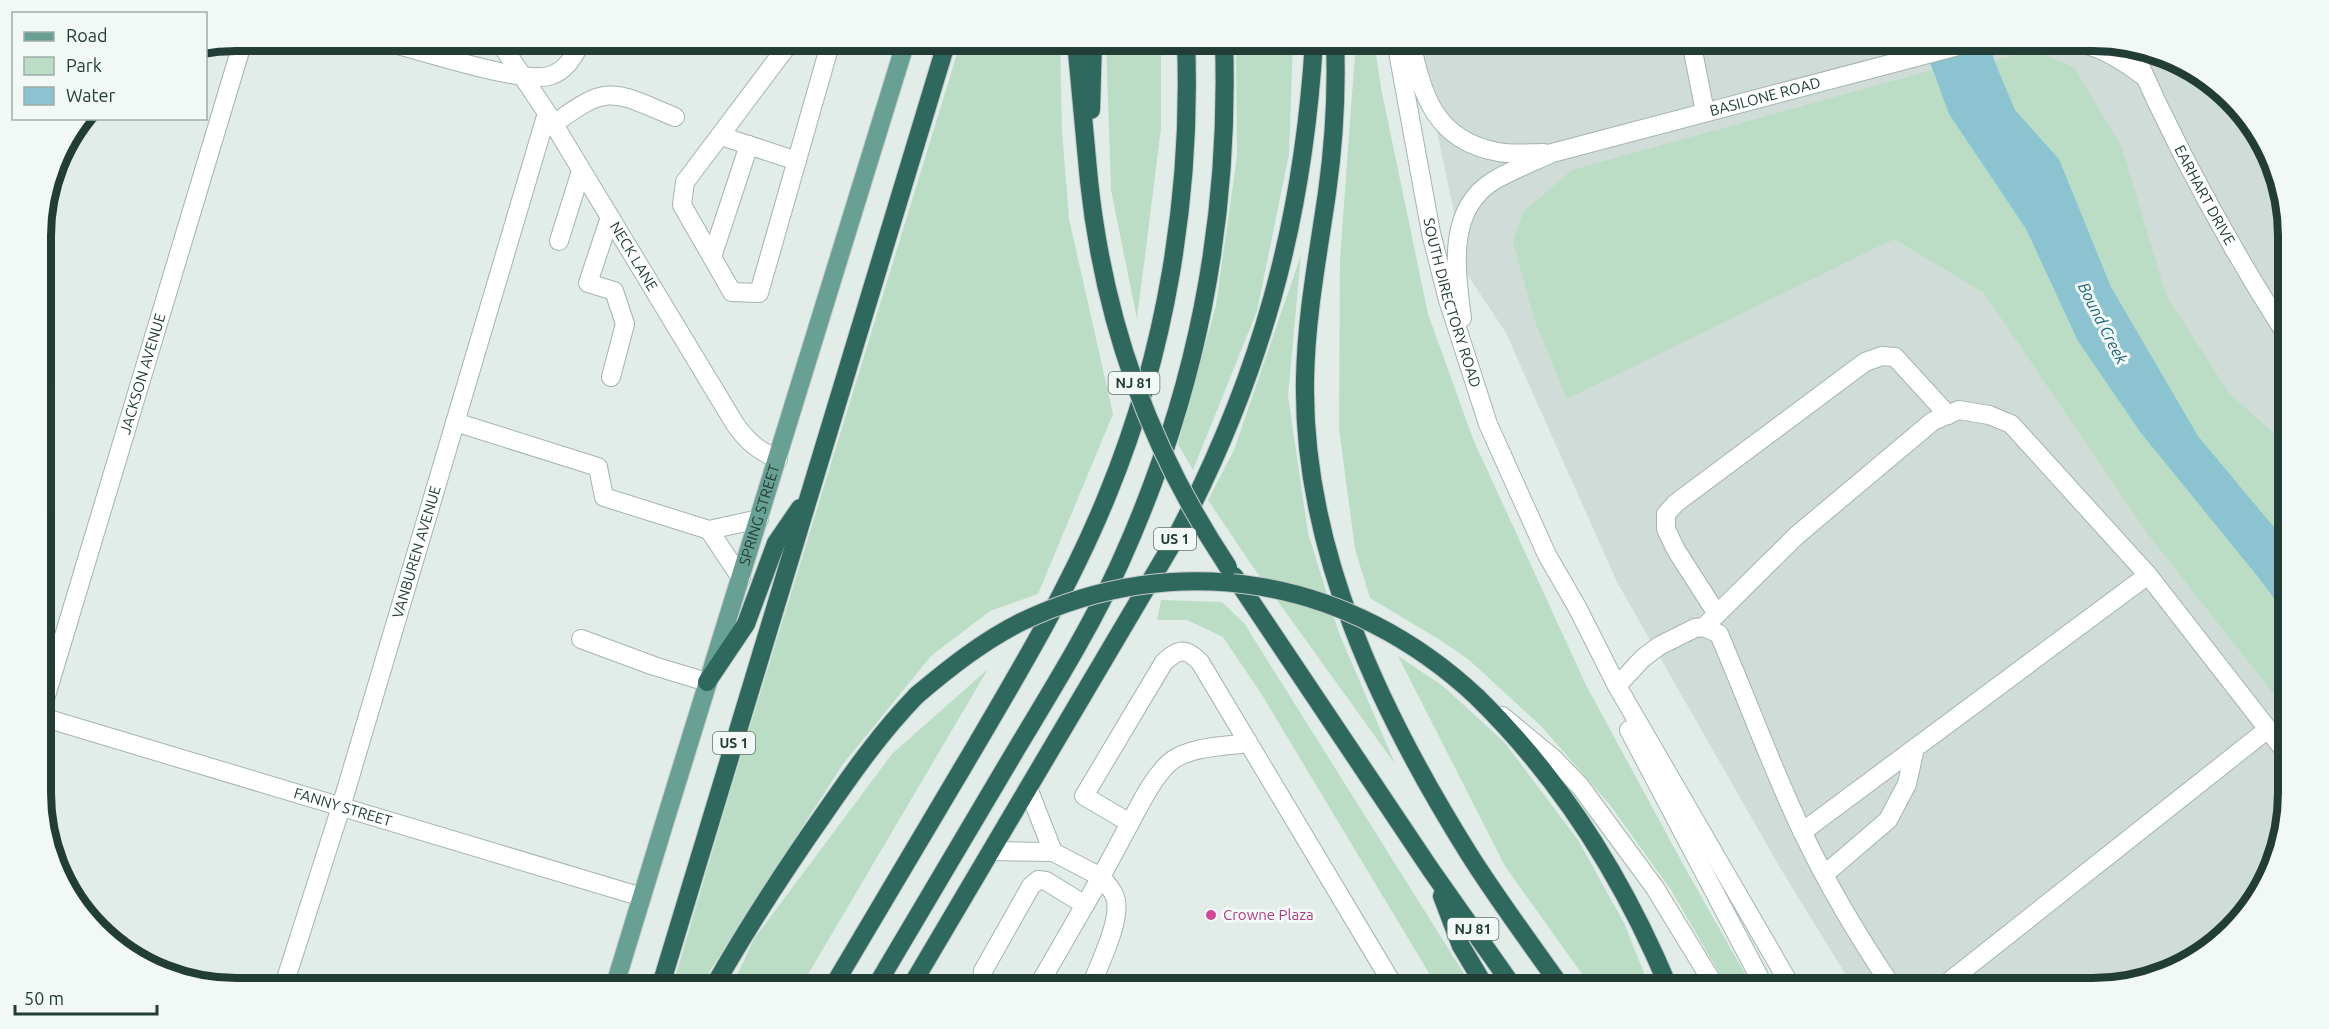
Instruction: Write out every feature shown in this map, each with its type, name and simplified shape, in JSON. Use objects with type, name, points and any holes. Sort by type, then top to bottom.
[{"type":"highway","name":"US 1","points":[[663,978],[944,51]]},
{"type":"highway","points":[[1077,51],[1089,181]]},
{"type":"highway","points":[[1089,181],[1093,51]]},
{"type":"highway","points":[[838,978],[996,712],[1063,591],[1093,529],[1120,464],[1151,363],[1172,261],[1184,158],[1186,51]]},
{"type":"highway","points":[[881,978],[1087,628],[1119,565],[1160,466],[1181,403],[1199,335],[1216,231],[1224,151],[1224,51]]},
{"type":"highway","name":"US 1","points":[[916,978],[1174,541],[1206,480],[1234,417],[1268,317],[1293,216],[1305,148],[1313,51]]},
{"type":"highway","points":[[1335,51],[1332,156],[1310,308],[1305,378],[1307,446],[1320,520],[1343,599],[1366,658],[1405,739],[1470,856],[1555,978]]},
{"type":"highway","name":"NJ 81","points":[[1089,181],[1097,243],[1119,341],[1136,388],[1177,482],[1228,567],[1431,870],[1508,978]]},
{"type":"highway","points":[[707,682],[746,624],[776,543],[808,497]]},
{"type":"highway","points":[[719,978],[801,846],[878,738],[917,695],[990,640],[1020,623],[1052,610],[1118,591],[1153,585],[1204,582],[1273,589],[1325,602],[1357,615],[1417,648],[1444,667],[1477,697],[1542,770],[1584,826],[1636,916],[1664,978]]},
{"type":"highway","points":[[1431,870],[1461,946],[1480,978]]},
{"type":"main road","name":"SPRING STREET","points":[[617,978],[903,51]]},
{"type":"street","name":"JACKSON AVENUE","points":[[51,679],[240,51]]},
{"type":"street","points":[[424,51],[523,78],[549,76],[567,66],[576,51]]},
{"type":"street","name":"NECK LANE","points":[[506,51],[582,171],[735,424],[758,450],[778,459]]},
{"type":"street","points":[[783,51],[686,182],[682,205],[732,292],[759,292],[828,51]]},
{"type":"street","name":"SOUTH DIRECTORY ROAD","points":[[1398,51],[1431,233],[1467,362],[1488,424],[1547,555]]},
{"type":"street","points":[[1414,51],[1424,94],[1435,114],[1450,130],[1474,145],[1498,152],[1552,153]]},
{"type":"street","points":[[1693,51],[1705,112]]},
{"type":"street","name":"BASILONE ROAD","points":[[1552,153],[1937,51]]},
{"type":"street","points":[[2103,51],[2118,57],[2145,77]]},
{"type":"street","name":"EARHART DRIVE","points":[[2136,56],[2205,196],[2255,286],[2278,322]]},
{"type":"street","points":[[550,119],[600,95],[621,95],[675,117]]},
{"type":"street","name":"VANBUREN AVENUE","points":[[286,978],[341,807],[455,422],[550,119]]},
{"type":"street","points":[[721,136],[797,161]]},
{"type":"street","points":[[712,257],[749,145]]},
{"type":"street","points":[[1467,362],[1456,263],[1457,241],[1464,218],[1491,182],[1552,153]]},
{"type":"street","points":[[559,241],[582,171]]},
{"type":"street","points":[[610,217],[588,283],[614,291],[625,324],[611,377]]},
{"type":"street","points":[[1886,978],[1859,937],[1803,832],[1758,731],[1719,634],[1666,529],[1666,514],[1676,503],[1865,362],[1882,356],[1894,357],[1948,415]]},
{"type":"street","points":[[1617,686],[1642,658],[1659,646],[1711,621],[1796,536],[1933,421],[1959,410],[1989,416],[2011,424],[2148,575],[2278,742]]},
{"type":"street","points":[[455,422],[598,467],[604,497],[709,530],[759,519]]},
{"type":"street","points":[[709,530],[741,578]]},
{"type":"street","points":[[1547,555],[1577,607],[1617,686],[1786,978]]},
{"type":"street","points":[[1547,555],[1568,612],[1760,978]]},
{"type":"street","points":[[1803,832],[2148,575]]},
{"type":"street","points":[[580,639],[654,666],[707,682]]},
{"type":"street","points":[[1130,823],[1084,796],[1164,662],[1174,653],[1190,652],[1200,662],[1389,978]]},
{"type":"street","points":[[1477,697],[1527,735],[1580,786],[1643,871],[1710,978]]},
{"type":"street","name":"FANNY STREET","points":[[51,720],[642,897]]},
{"type":"street","points":[[1966,978],[2268,729]]},
{"type":"street","points":[[1043,978],[1153,782],[1170,762],[1200,749],[1241,744],[1247,740]]},
{"type":"street","points":[[1825,874],[1888,820],[1907,784],[1915,748]]},
{"type":"street","points":[[1028,788],[1053,852]]},
{"type":"street","points":[[992,851],[1053,852],[1101,878],[1115,897],[1116,909],[1105,951],[1094,978]]},
{"type":"street","points":[[982,978],[1031,886],[1038,880],[1046,881],[1085,905]]},
{"type":"shaded area","points":[[1420,51],[2105,51],[2141,57],[2164,65],[2205,89],[2224,105],[2240,124],[2264,165],[2272,188],[2278,236],[2278,793],[2274,829],[2264,864],[2253,885],[2232,915],[2196,947],[2175,959],[2152,968],[2105,978],[1848,978],[1782,871],[1617,582],[1506,333],[1467,274]]},
{"type":"green space","points":[[958,51],[1060,51],[1062,130],[1069,219],[1113,414],[1038,594],[990,611],[931,656],[843,764],[705,978],[675,978]]},
{"type":"green space","points":[[1106,51],[1161,51],[1161,128],[1137,319],[1111,190]]},
{"type":"green space","points":[[1236,51],[1293,51],[1289,154],[1257,311],[1193,470],[1178,444],[1216,305],[1237,156]]},
{"type":"green space","points":[[1355,51],[1375,51],[1381,88],[1428,314],[1473,439],[1586,685],[1747,978],[1722,978],[1671,890],[1610,805],[1542,727],[1468,659],[1370,598],[1355,549],[1339,428],[1340,258]]},
{"type":"green space","points":[[2034,51],[2074,67],[2122,148],[2166,295],[2229,393],[2278,437],[2278,532],[2198,436],[2111,287],[2059,159],[2015,110],[1994,60]]},
{"type":"green space","points":[[1932,70],[1949,114],[2026,229],[2078,341],[2278,604],[2278,699],[2147,533],[1984,293],[1894,239],[1567,399],[1536,324],[1513,242],[1523,212],[1572,170]]},
{"type":"green space","points":[[1301,255],[1288,396],[1308,533],[1339,633],[1395,764],[1251,564],[1208,500],[1234,450]]},
{"type":"green space","points":[[1161,600],[1222,602],[1244,623],[1467,978],[1432,978],[1262,695],[1223,637],[1187,620],[1157,620]]},
{"type":"green space","points":[[1398,656],[1443,686],[1505,743],[1578,840],[1624,923],[1646,978],[1585,978],[1505,866]]},
{"type":"green space","points":[[988,669],[806,978],[736,978],[754,939],[892,754]]},
{"type":"water","name":"Bound Creek","points":[[1926,51],[1992,51],[2015,110],[2059,159],[2111,287],[2198,436],[2278,532],[2278,604],[2141,433],[2078,341],[2026,229],[1949,114]]},
{"type":"place","name":"Crowne Plaza","points":[[1211,915]]}]
